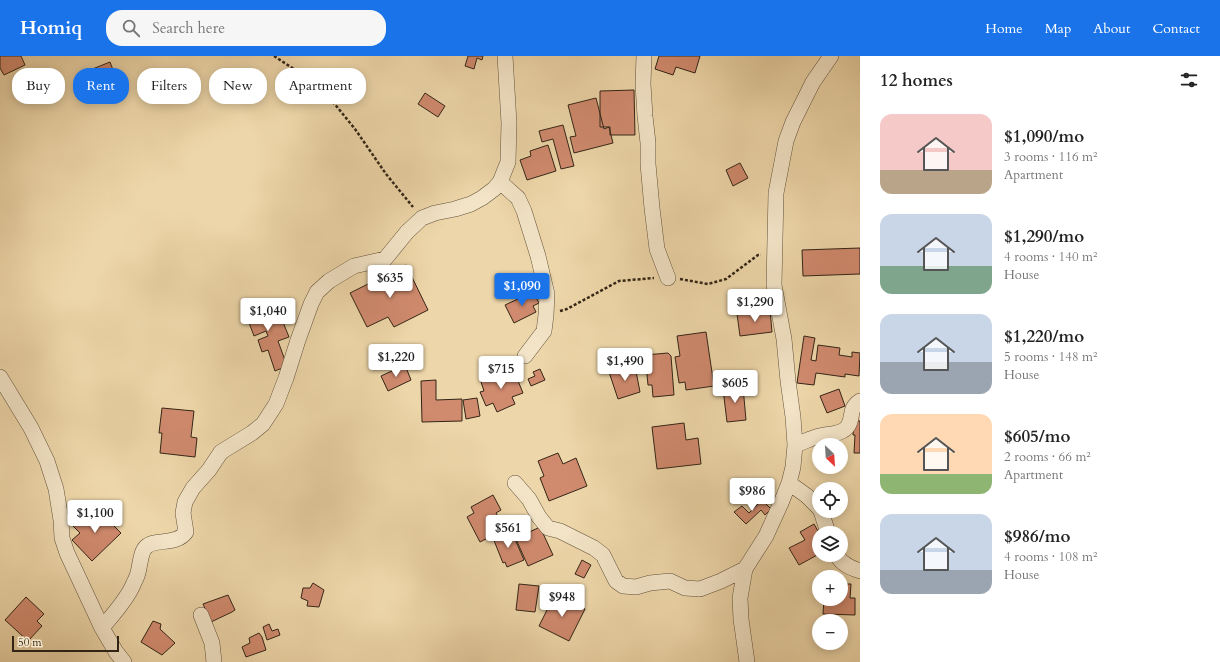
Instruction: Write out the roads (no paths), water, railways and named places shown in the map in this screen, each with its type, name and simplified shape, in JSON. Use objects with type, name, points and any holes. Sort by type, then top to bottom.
[{"type":"street","points":[[102,628],[124,600],[132,587],[146,546],[152,543],[172,540],[183,536],[186,532],[183,513],[185,502],[193,488],[221,452],[263,424],[276,404],[284,385],[300,332],[317,292],[329,281],[354,266],[385,259],[407,232],[422,218],[435,213],[471,204],[494,189],[500,182],[508,162],[509,123],[505,56]]},
{"type":"street","points":[[644,56],[643,84],[652,208],[657,249],[668,278]]},
{"type":"street","points":[[747,662],[741,620],[740,598],[745,569],[766,536],[789,483],[793,467],[795,445],[784,339],[774,285],[776,193],[786,141],[793,122],[813,82],[831,56]]},
{"type":"street","points":[[500,182],[518,198],[524,211],[538,256],[547,294],[544,331],[525,356]]},
{"type":"street","points":[[0,377],[31,428],[48,461],[56,489],[62,538],[102,628],[116,652],[124,662]]},
{"type":"street","points":[[795,445],[817,436],[844,430],[848,427],[855,404],[860,401]]},
{"type":"street","points":[[515,482],[529,499],[539,517],[548,528],[594,548],[603,555],[616,581],[623,586],[636,586],[650,582],[670,581],[685,588],[700,589],[721,581],[745,569]]},
{"type":"street","points":[[789,483],[812,501]]},
{"type":"street","points":[[841,562],[846,566],[860,571]]},
{"type":"street","points":[[201,615],[212,643],[214,662]]}]
